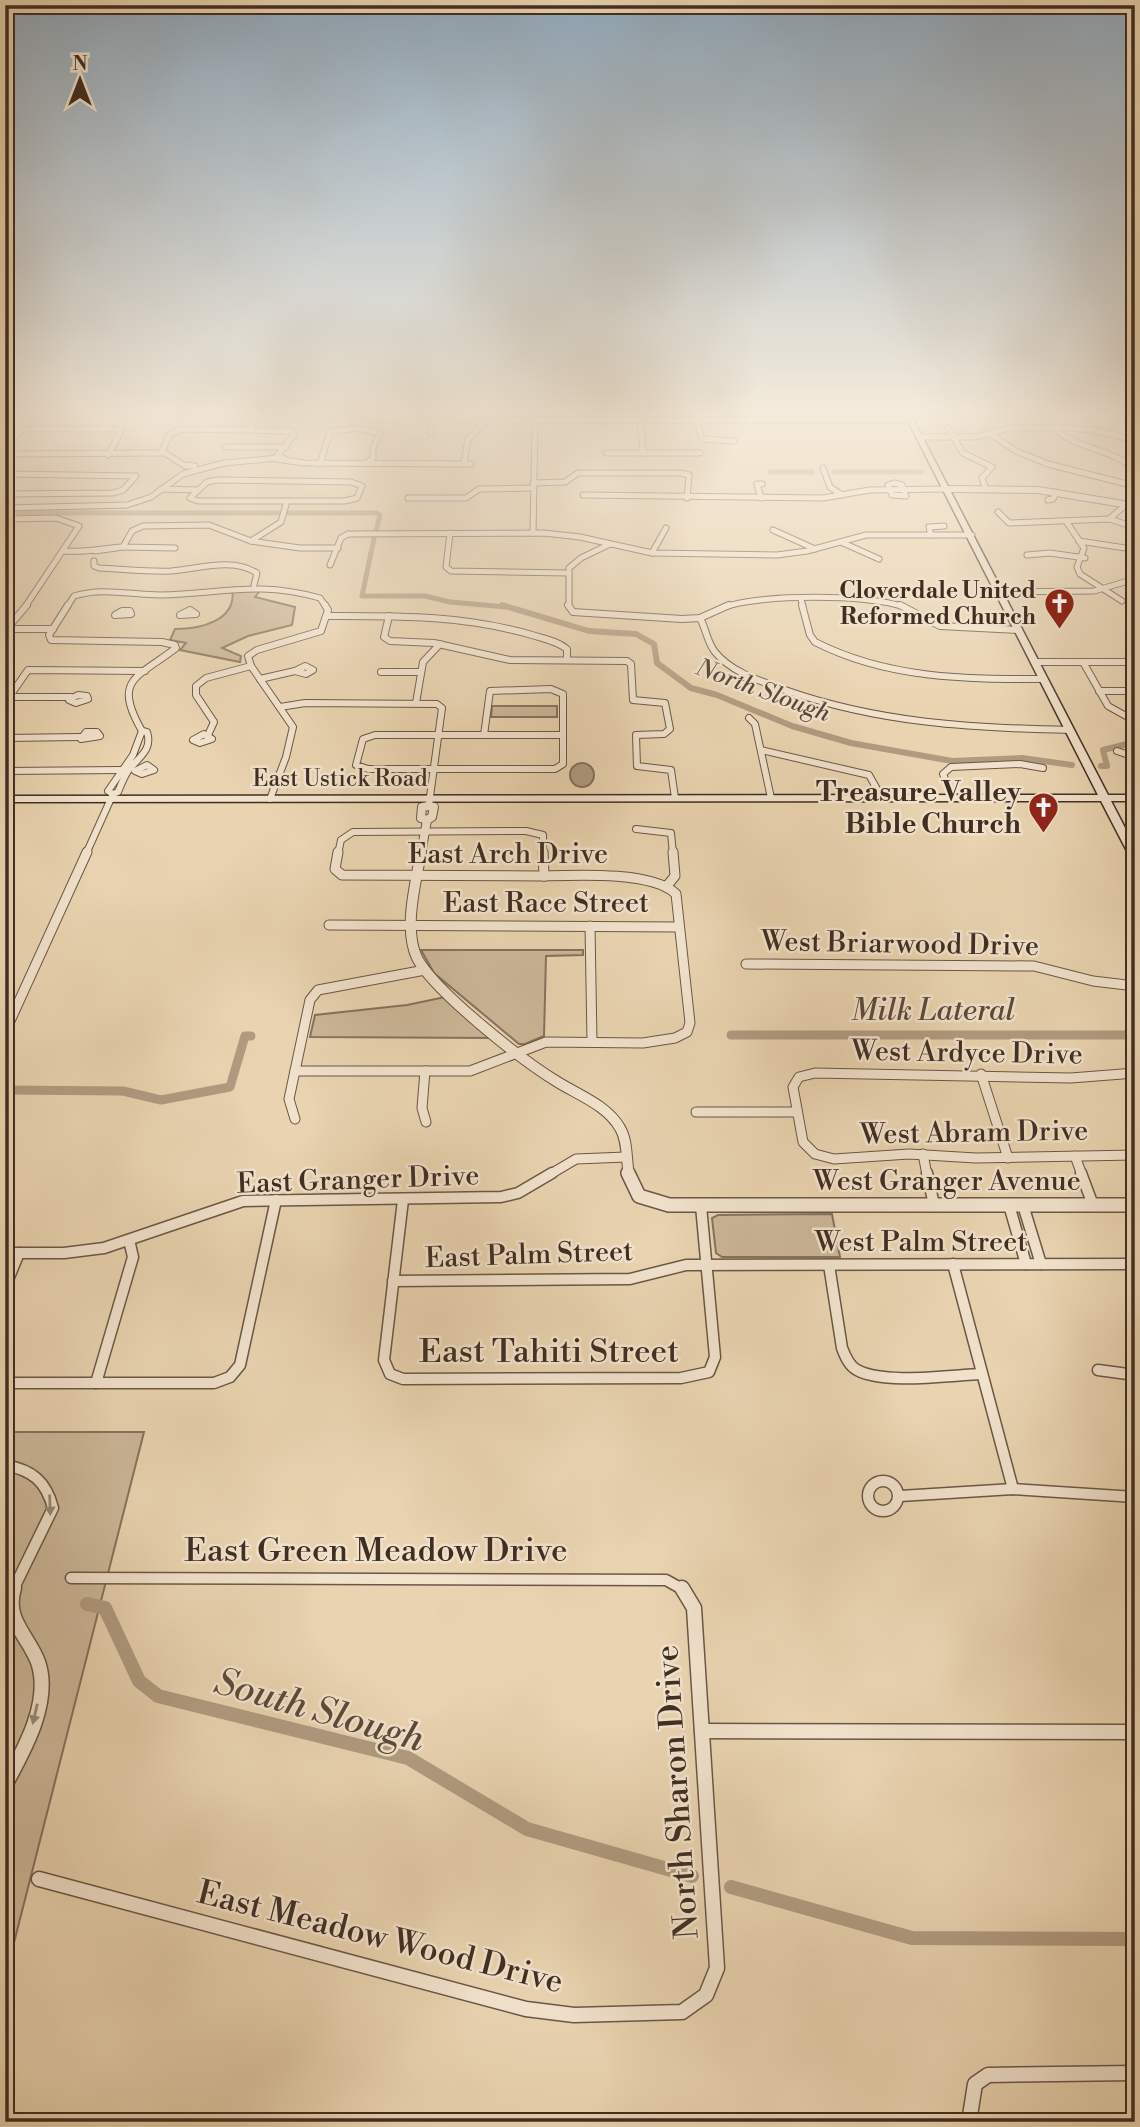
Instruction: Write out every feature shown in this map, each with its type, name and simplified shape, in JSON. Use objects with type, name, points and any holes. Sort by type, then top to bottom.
[{"type":"main road","points":[[961,514],[1135,857]]},
{"type":"main road","name":"East Ustick Road","points":[[5,799],[112,797],[430,802],[771,799],[879,794],[953,798],[1135,798]]},
{"type":"street","points":[[6,630],[38,590],[79,526],[75,521],[9,519],[12,514]]},
{"type":"street","points":[[251,541],[281,522],[283,514]]},
{"type":"street","points":[[533,514],[533,533]]},
{"type":"street","points":[[1000,514],[1009,523],[1109,519],[1135,527]]},
{"type":"street","points":[[1109,519],[1115,514]]},
{"type":"street","points":[[1066,522],[1085,551],[1085,558],[1077,571],[1122,601]]},
{"type":"street","points":[[123,547],[136,528],[216,526],[251,541],[300,548],[338,548]]},
{"type":"street","points":[[931,535],[929,527],[944,526]]},
{"type":"street","points":[[338,528],[348,534]]},
{"type":"street","points":[[652,553],[666,528]]},
{"type":"street","points":[[773,530],[815,549]]},
{"type":"street","points":[[450,533],[446,567],[451,571],[567,573]]},
{"type":"street","points":[[330,565],[341,538],[348,534],[561,534],[652,553],[777,555],[866,536],[972,535]]},
{"type":"street","points":[[1079,541],[1132,549]]},
{"type":"street","points":[[841,542],[879,559]]},
{"type":"street","points":[[611,544],[573,562],[567,573],[568,606],[573,612],[700,618],[741,601],[801,598],[878,600],[901,606],[940,626],[1019,630]]},
{"type":"street","points":[[93,557],[123,547],[175,548]]},
{"type":"street","points":[[62,553],[80,553],[169,571],[239,564],[257,573],[254,584]]},
{"type":"street","points":[[1027,555],[1050,553],[1085,558]]},
{"type":"street","points":[[1000,592],[1105,589],[1135,579]]},
{"type":"street","points":[[5,1032],[112,797],[150,745],[149,735],[142,731],[127,698],[131,684],[176,649],[174,645],[162,642],[51,640],[49,635],[71,598],[78,594],[190,593],[254,584],[320,598],[328,608],[323,628],[314,635],[252,653],[247,660],[280,707],[293,731],[270,799]]},
{"type":"street","points":[[1048,592],[1054,602]]},
{"type":"street","points":[[190,593],[193,599],[190,610]]},
{"type":"street","points":[[125,610],[134,594]]},
{"type":"street","points":[[801,598],[810,635],[815,642],[881,667],[944,678],[1044,679]]},
{"type":"street","points":[[327,616],[459,618],[523,632],[565,646],[566,660]]},
{"type":"street","points":[[388,616],[385,639],[440,644],[510,660],[627,661],[631,664],[633,700],[665,703],[670,729],[664,734],[636,735],[637,765],[671,771],[675,798]]},
{"type":"street","points":[[700,618],[710,643],[726,662],[764,682],[824,705],[874,719],[944,728],[1070,730]]},
{"type":"street","points":[[6,630],[52,629]]},
{"type":"street","points":[[416,703],[423,662],[440,644]]},
{"type":"street","points":[[1035,662],[1135,662]]},
{"type":"street","points":[[1083,662],[1106,706],[1121,717],[1135,721]]},
{"type":"street","points":[[208,735],[214,722],[196,695],[196,686],[206,678],[251,666]]},
{"type":"street","points":[[7,700],[28,670],[145,671]]},
{"type":"street","points":[[260,679],[295,671]]},
{"type":"street","points":[[381,672],[421,672]]},
{"type":"street","points":[[484,735],[490,691],[560,691],[563,694],[563,735],[563,764],[560,767],[434,769],[358,767],[356,762],[366,736],[563,735]]},
{"type":"street","points":[[1098,691],[1135,691]]},
{"type":"street","points":[[7,700],[71,697]]},
{"type":"street","points":[[280,707],[305,703],[416,703],[438,704],[442,708],[430,802],[422,807],[421,818],[426,826],[412,925],[413,943],[425,970],[452,996],[550,1077],[613,1118],[624,1134],[626,1157]]},
{"type":"street","points":[[749,718],[755,724],[771,799]]},
{"type":"street","points":[[112,797],[108,791],[120,770],[137,751],[141,741],[139,734],[142,731]]},
{"type":"street","points":[[5,738],[80,737]]},
{"type":"street","points":[[761,750],[861,772],[873,779],[879,794]]},
{"type":"street","points":[[1116,754],[1133,756]]},
{"type":"street","points":[[953,798],[943,774],[951,767],[1020,764],[1043,768]]},
{"type":"street","points":[[5,771],[132,770]]},
{"type":"street","points":[[426,826],[539,832],[544,839],[544,876]]},
{"type":"street","name":"East Arch Drive","points":[[426,826],[347,833],[341,840],[336,871],[340,874],[419,876],[621,877],[670,889]]},
{"type":"street","points":[[295,1071],[485,1068],[520,1051],[553,1041],[667,1041],[681,1036],[689,1029],[690,1023],[678,927],[670,889],[675,876],[670,831],[636,829]]},
{"type":"street","points":[[329,925],[412,925]]},
{"type":"street","name":"East Race Street","points":[[412,925],[678,927]]},
{"type":"street","points":[[590,926],[592,1041]]},
{"type":"street","name":"West Briarwood Drive","points":[[746,964],[1034,966],[1093,981],[1135,986]]},
{"type":"street","points":[[295,1119],[289,1099],[310,1000],[318,990],[425,970]]},
{"type":"street","points":[[425,1071],[422,1108],[426,1122]]},
{"type":"street","name":"West Ardyce Drive","points":[[797,1112],[793,1087],[799,1077],[815,1073],[1086,1078],[1135,1073]]},
{"type":"street","points":[[981,1074],[1008,1158]]},
{"type":"street","points":[[696,1112],[797,1112]]},
{"type":"street","name":"West Abram Drive","points":[[797,1112],[803,1142],[815,1154],[834,1159],[923,1154],[1008,1158],[1135,1155]]},
{"type":"street","points":[[923,1154],[934,1205]]},
{"type":"street","points":[[1075,1156],[1093,1205]]},
{"type":"street","name":"East Granger Drive","points":[[5,1253],[82,1251],[129,1240],[227,1206],[276,1200],[501,1197],[518,1194],[576,1159],[626,1157]]},
{"type":"street","name":"West Granger Avenue","points":[[626,1157],[628,1184],[644,1200],[666,1206],[1135,1205]]},
{"type":"street","points":[[5,1383],[214,1383],[236,1373],[276,1200]]},
{"type":"street","points":[[394,1281],[402,1200]]},
{"type":"street","points":[[1009,1205],[1026,1264]]},
{"type":"street","points":[[1023,1205],[1041,1264]]},
{"type":"street","points":[[702,1206],[707,1265]]},
{"type":"street","points":[[96,1383],[133,1257],[129,1240]]},
{"type":"street","points":[[5,1287],[19,1253]]},
{"type":"street","points":[[953,1264],[1013,1489]]},
{"type":"street","name":"West Palm Street","points":[[707,1265],[1135,1264]]},
{"type":"street","name":"East Palm Street","points":[[394,1281],[630,1279],[671,1266],[707,1265]]},
{"type":"street","name":"East Tahiti Street","points":[[394,1281],[384,1360],[390,1374],[403,1378],[681,1378],[709,1372],[715,1357],[707,1265]]},
{"type":"street","points":[[829,1265],[842,1348],[847,1361],[857,1370],[882,1375],[982,1374]]},
{"type":"street","points":[[1098,1370],[1135,1375]]},
{"type":"street","points":[[5,1465],[27,1469],[40,1476],[50,1493],[53,1508],[11,1596],[11,1614],[39,1665],[41,1677],[30,1734],[5,1785]]},
{"type":"street","points":[[900,1496],[1013,1489],[1135,1497]]},
{"type":"street","name":"East Green Meadow Drive","points":[[71,1578],[666,1580],[681,1586]]},
{"type":"street","name":"North Sharon Drive","points":[[681,1586],[691,1598],[694,1608],[702,1731],[717,1968],[715,1982],[707,1996]]},
{"type":"street","points":[[702,1731],[1135,1732]]},
{"type":"street","name":"East Meadow Wood Drive","points":[[38,1879],[526,2008],[574,2015],[682,2012],[696,2006],[707,1996]]},
{"type":"street","points":[[969,2122],[968,2113],[975,2084],[988,2075],[1135,2073]]},
{"type":"shaded area","points":[[263,587],[255,597],[295,607],[292,625],[248,636],[222,648],[241,656],[240,662],[180,650],[186,643],[170,640],[175,629],[206,625],[223,615],[232,599],[232,588]]},
{"type":"shaded area","points":[[492,706],[557,706],[557,717],[491,717]]},
{"type":"shaded area","points":[[582,763],[591,766],[594,775],[591,784],[582,787],[573,784],[570,775],[573,766]]},
{"type":"shaded area","points":[[421,950],[583,950],[583,955],[546,956],[544,1036],[519,1044],[434,973]]},
{"type":"shaded area","points":[[445,997],[494,1038],[310,1037],[315,1015],[407,1005]]},
{"type":"shaded area","points":[[832,1214],[840,1257],[722,1257],[716,1253],[712,1218],[718,1215]]},
{"type":"shaded area","points":[[5,1432],[144,1432],[5,1978]]},
{"type":"waterway","name":"North Slough","points":[[376,531],[379,514]]},
{"type":"waterway","name":"North Slough","points":[[375,534],[362,596],[425,596],[450,602],[506,607]]},
{"type":"waterway","name":"North Slough","points":[[502,605],[589,631],[636,634],[654,644],[657,663],[691,688],[717,695],[792,726],[851,743],[952,761],[1022,758],[1072,765]]},
{"type":"waterway","name":"North Slough","points":[[1101,766],[1107,766],[1103,750],[1135,742]]},
{"type":"waterway","name":"Milk Lateral","points":[[731,1035],[1135,1035]]},
{"type":"waterway","name":"Milk Lateral","points":[[5,1090],[123,1091],[161,1100],[230,1087],[245,1036],[251,1036]]},
{"type":"waterway","name":"South Slough","points":[[87,1604],[105,1608],[139,1681],[158,1696],[408,1758],[527,1829],[692,1876]]},
{"type":"waterway","name":"South Slough","points":[[731,1887],[912,1938],[1135,1939]]},
{"type":"place","name":"Cloverdale United Reformed Church","points":[[1059,631]]},
{"type":"place","name":"Treasure Valley Bible Church","points":[[1044,835]]}]
